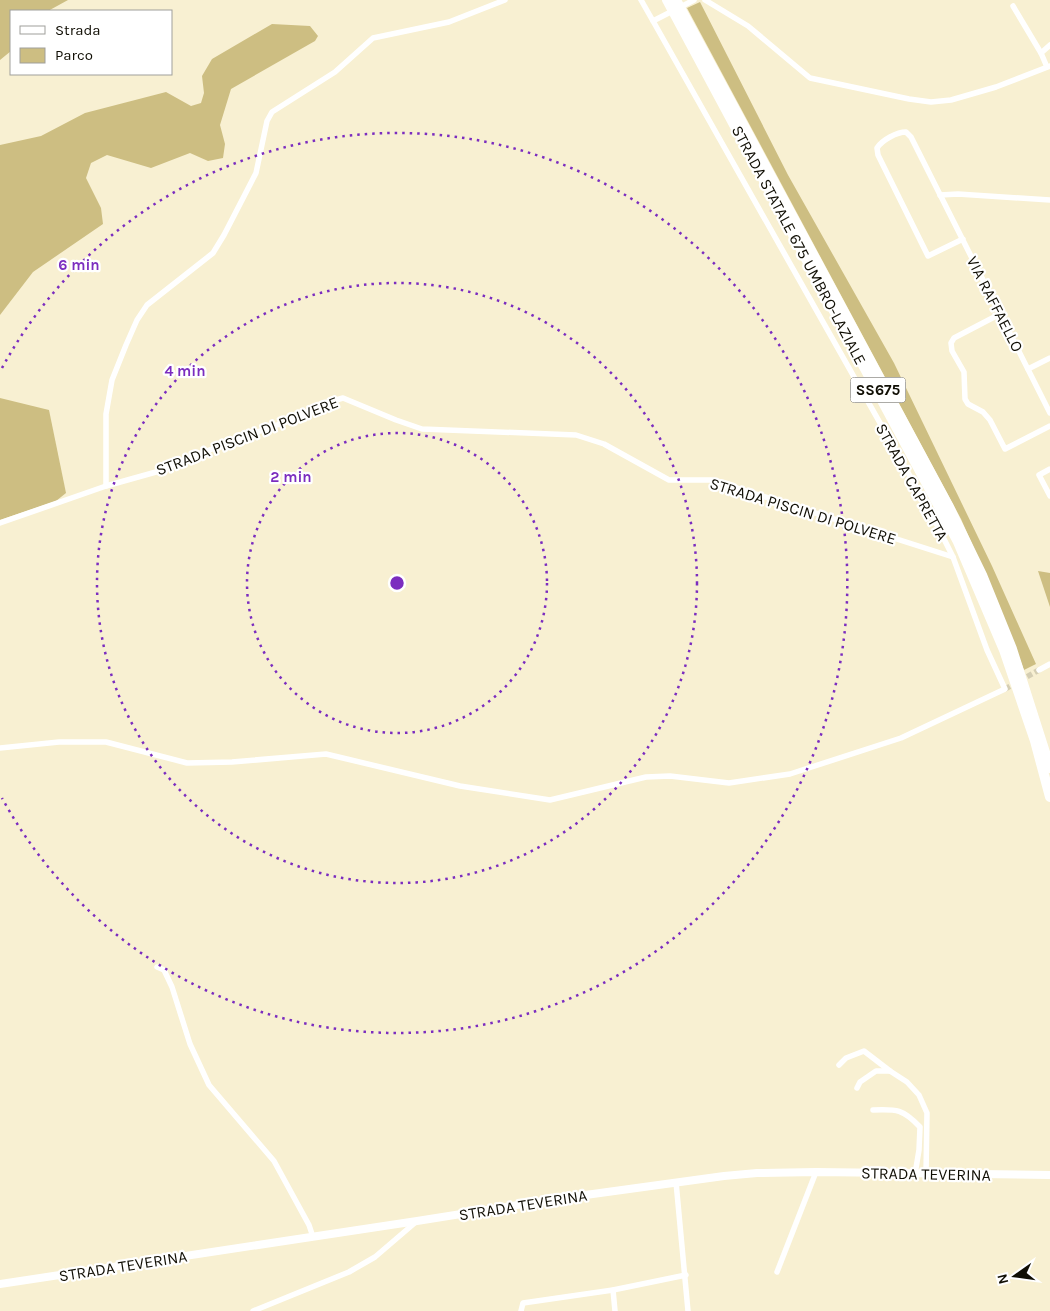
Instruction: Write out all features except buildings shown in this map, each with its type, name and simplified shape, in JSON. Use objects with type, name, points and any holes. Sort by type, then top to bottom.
[{"type":"highway","name":"STRADA STATALE 675 UMBRO-LAZIALE","points":[[667,0],[958,542],[1004,650],[1035,741],[1050,796]]},
{"type":"highway","name":"STRADA STATALE 675 UMBRO-LAZIALE","points":[[680,2],[948,505],[982,575],[1029,697],[1050,768]]},
{"type":"main road","name":"STRADA TEVERINA","points":[[0,1284],[549,1200],[676,1182],[757,1173],[1050,1175]]},
{"type":"street","points":[[106,486],[106,414],[112,380],[137,320],[147,305],[207,258],[217,247],[256,173],[267,121],[272,112],[335,72],[373,38],[449,22],[505,0]]},
{"type":"street","name":"STRADA CAPRETTA","points":[[0,748],[58,742],[106,742],[187,763],[232,762],[326,754],[460,786],[550,800],[646,777],[670,776],[729,783],[790,774],[901,738],[1005,689],[987,650],[952,557],[932,515],[642,0]]},
{"type":"street","points":[[653,22],[680,2],[694,0]]},
{"type":"street","points":[[705,0],[748,26],[810,78],[931,102],[951,100],[996,87],[1049,66],[1013,6]]},
{"type":"street","points":[[1041,54],[1050,45]]},
{"type":"street","name":"VIA RAFFAELLO","points":[[963,239],[928,256],[878,155],[877,148],[880,143],[901,132],[906,132],[911,137],[940,196],[963,239],[1050,413]]},
{"type":"street","points":[[940,196],[958,194],[1050,200]]},
{"type":"street","points":[[1000,314],[954,338],[951,343],[952,351],[964,372],[964,399],[968,404],[983,412],[990,420],[1005,449],[1050,426]]},
{"type":"street","points":[[1028,369],[1050,358]]},
{"type":"street","name":"STRADA PISCIN DI POLVERE","points":[[0,523],[106,486],[156,472],[343,398],[396,420],[422,428],[576,435],[604,444],[669,480],[712,480],[952,557]]},
{"type":"street","points":[[1050,469],[1039,475],[1050,496]]},
{"type":"street","points":[[1039,670],[1050,664]]},
{"type":"street","points":[[157,967],[164,970],[172,987],[190,1044],[208,1085],[274,1161],[309,1225],[313,1237]]},
{"type":"street","points":[[839,1065],[846,1058],[864,1051],[907,1082],[919,1095],[927,1113],[926,1174]]},
{"type":"street","points":[[857,1088],[860,1082],[876,1071],[890,1071]]},
{"type":"street","points":[[873,1110],[888,1110],[908,1114],[920,1127],[915,1174]]},
{"type":"street","points":[[777,1272],[816,1172]]},
{"type":"street","points":[[676,1182],[688,1311]]},
{"type":"street","points":[[254,1311],[349,1272],[376,1257],[417,1221]]},
{"type":"street","points":[[521,1311],[523,1303],[613,1290],[686,1275]]},
{"type":"street","points":[[613,1290],[615,1311]]},
{"type":"green space","points":[[0,0],[68,0],[50,10],[10,10],[10,52],[0,60]]},
{"type":"green space","points":[[700,2],[788,175],[894,363],[992,566],[1036,664],[1024,670],[997,600],[961,519],[687,8]]},
{"type":"green space","points":[[272,24],[310,26],[318,36],[315,41],[231,89],[220,125],[225,144],[223,158],[208,161],[190,153],[151,168],[107,155],[91,163],[86,178],[101,208],[103,224],[33,272],[0,315],[0,145],[41,136],[85,113],[166,92],[191,106],[201,103],[204,93],[202,76],[212,59]]},
{"type":"green space","points":[[0,398],[49,410],[66,493],[56,501],[0,520]]},
{"type":"green space","points":[[1038,571],[1050,573],[1050,607]]},
{"type":"tunnel","points":[[1005,689],[1039,670]]}]
